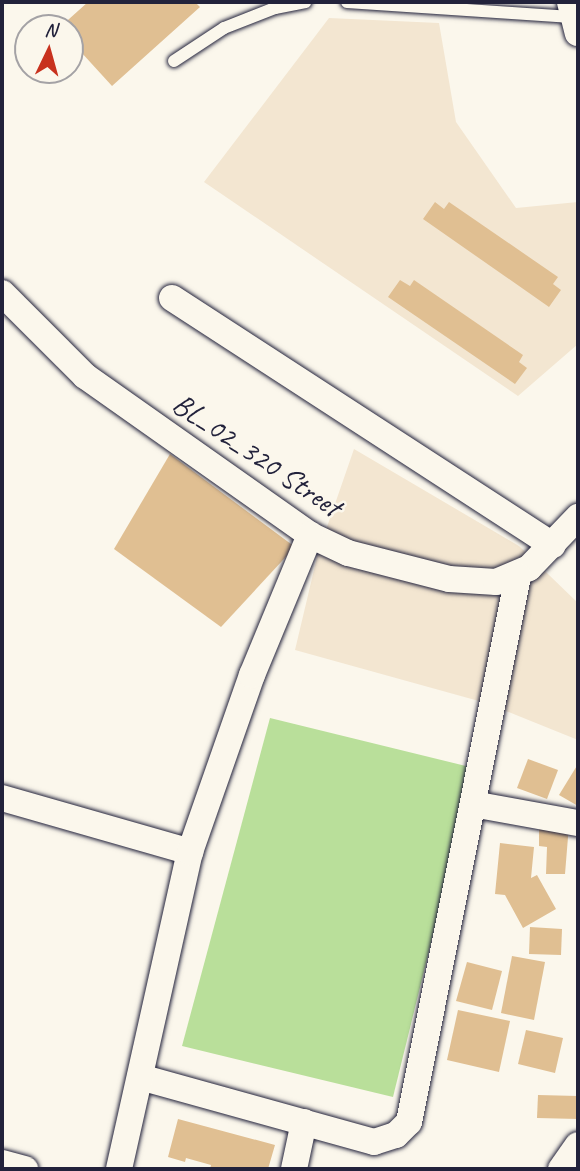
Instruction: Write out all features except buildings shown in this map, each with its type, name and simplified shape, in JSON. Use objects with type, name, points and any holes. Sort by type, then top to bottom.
[{"type":"street","name":"BL_02_320 Street","points":[[2,293],[85,376],[310,535],[348,553],[449,579],[496,582],[518,576]]},
{"type":"street","points":[[172,298],[553,545]]},
{"type":"street","points":[[140,1077],[374,1142],[396,1135],[409,1122],[518,576],[553,545],[578,517]]},
{"type":"street","points":[[118,1169],[190,852],[252,675],[310,535]]},
{"type":"street","points":[[2,799],[190,852]]},
{"type":"street","points":[[473,804],[578,823]]},
{"type":"street","points":[[294,1169],[304,1122]]},
{"type":"street","points":[[561,1169],[578,1145]]},
{"type":"street","points":[[2,1163],[25,1169]]},
{"type":"lane","points":[[174,61],[224,28],[275,8],[305,2]]},
{"type":"lane","points":[[347,2],[573,18]]},
{"type":"shaded area","points":[[329,18],[439,23],[456,122],[516,208],[578,202],[578,344],[518,396],[204,182]]},
{"type":"shaded area","points":[[354,449],[519,546],[578,603],[578,740],[486,703],[295,650],[318,553]]},
{"type":"green space","points":[[270,718],[474,768],[393,1097],[182,1046]]}]
